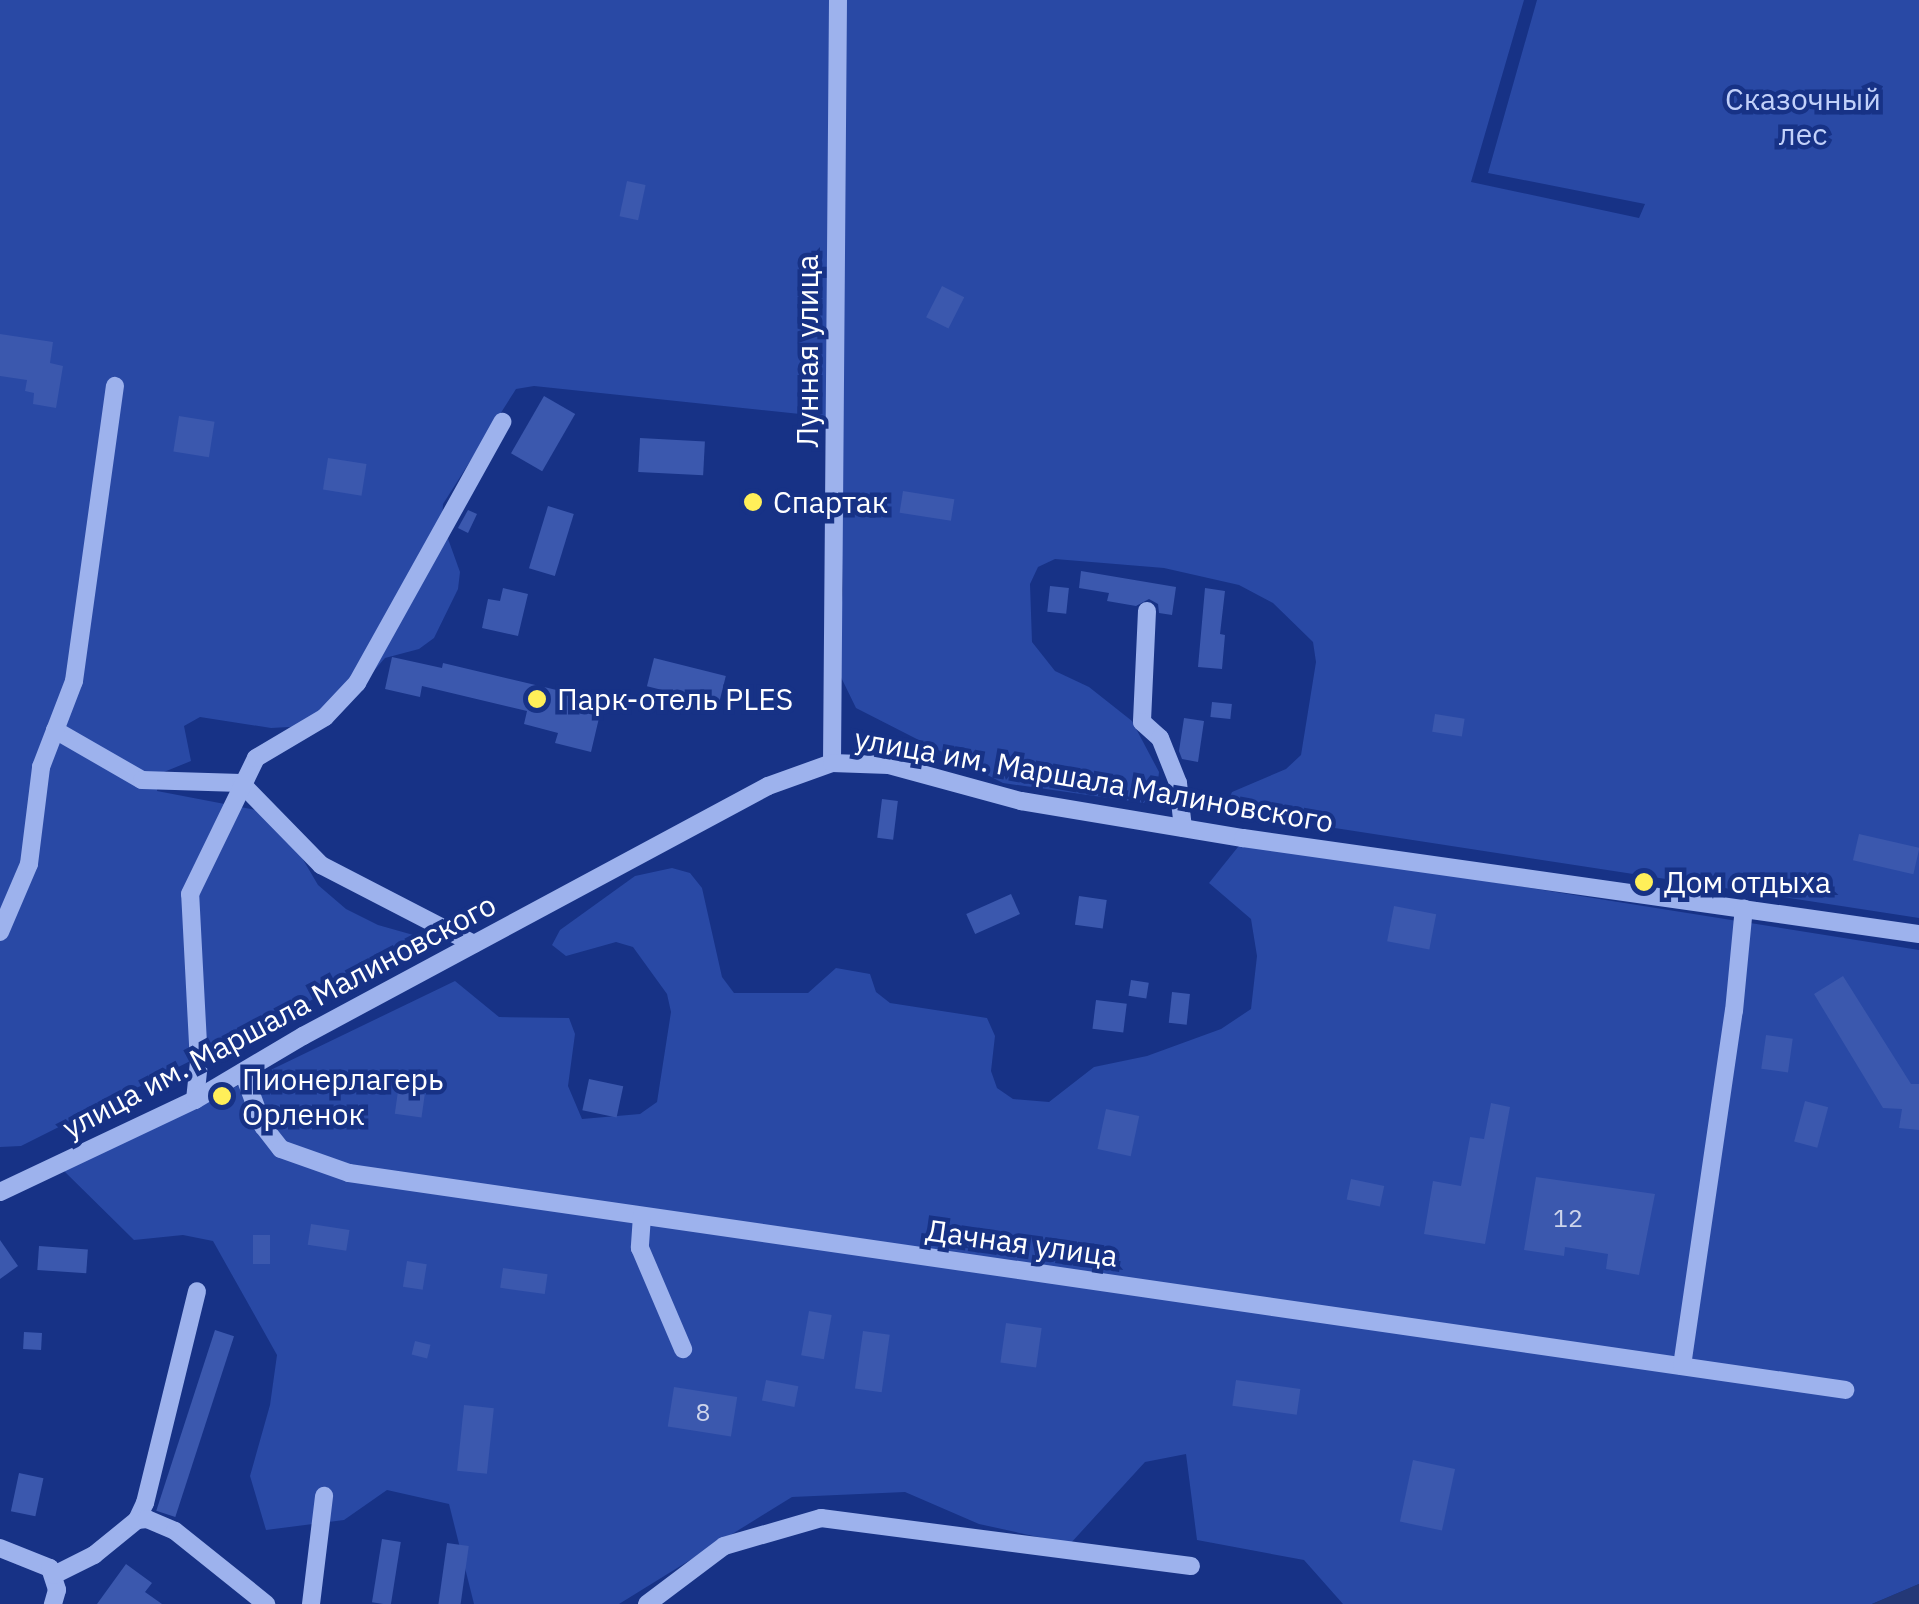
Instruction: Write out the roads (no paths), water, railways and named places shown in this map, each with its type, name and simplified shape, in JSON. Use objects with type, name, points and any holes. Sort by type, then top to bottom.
[{"type":"street","name":"Лунная улица","points":[[832,762],[838,0]]},
{"type":"street","points":[[0,932],[29,864],[40,767],[74,681],[115,386]]},
{"type":"street","points":[[195,1100],[199,1063],[190,894],[256,758],[326,716],[357,683],[502,422]]},
{"type":"street","points":[[1146,611],[1142,722],[1160,738],[1178,783],[1183,828]]},
{"type":"street","points":[[55,730],[142,780],[242,783],[321,864],[474,944]]},
{"type":"street","name":"улица им. Маршала Малиновского","points":[[0,1192],[195,1100],[768,786],[832,762],[889,766],[1021,801],[1183,828],[1919,934]]},
{"type":"street","points":[[1682,1366],[1734,1011],[1744,908]]},
{"type":"street","name":"Дачная улица","points":[[243,1072],[263,1126],[281,1149],[308,1162],[349,1173],[1845,1390]]},
{"type":"street","points":[[642,1216],[640,1248],[683,1349]]},
{"type":"street","points":[[54,1575],[94,1555],[136,1520],[145,1503],[197,1292]]},
{"type":"street","points":[[311,1604],[324,1496]]},
{"type":"street","points":[[647,1604],[724,1546],[821,1518],[1191,1566]]},
{"type":"street","points":[[136,1520],[158,1521],[176,1531],[266,1604]]},
{"type":"street","points":[[0,1548],[42,1562],[54,1575],[57,1590],[53,1604]]},
{"type":"place","name":"Спартак","points":[[753,502]]},
{"type":"place","name":"Парк-отель PLES","points":[[537,699]]},
{"type":"place","name":"Дом отдыха","points":[[1644,882]]},
{"type":"place","name":"Пионерлагерь Орленок","points":[[222,1096]]},
{"type":"park label","name":"Сказочный лес","points":[[1803,116]]}]
